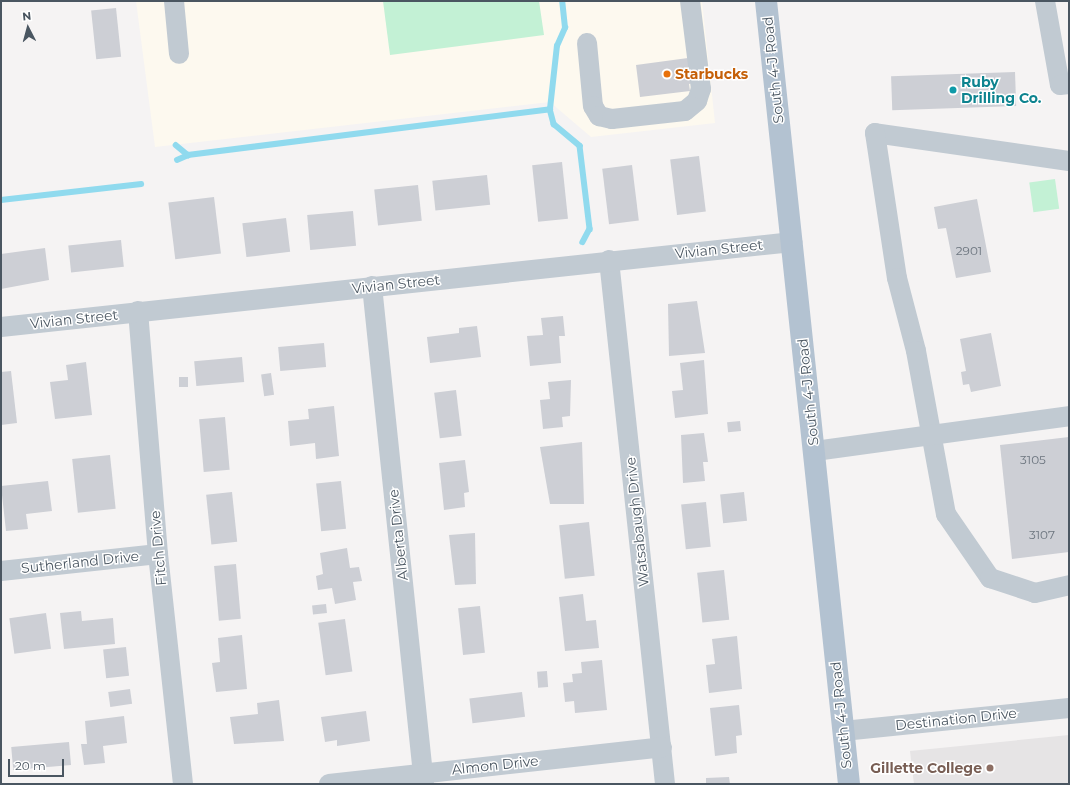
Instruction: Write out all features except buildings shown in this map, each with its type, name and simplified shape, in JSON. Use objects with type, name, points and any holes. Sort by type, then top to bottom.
[{"type":"main road","name":"South 4-J Road","points":[[766,1],[849,784]]},
{"type":"street","points":[[174,1],[179,54]]},
{"type":"street","points":[[587,43],[593,106],[599,116],[612,119],[686,111],[697,101],[701,90],[690,1]]},
{"type":"street","points":[[1045,1],[1060,85],[1069,84]]},
{"type":"street","points":[[1069,162],[875,133],[897,278],[916,351],[946,514],[990,578],[1035,593],[1069,585]]},
{"type":"street","name":"Vivian Street","points":[[1,327],[609,260],[792,242]]},
{"type":"street","name":"Watsabaugh Drive","points":[[609,260],[662,747],[664,784]]},
{"type":"street","name":"Alberta Drive","points":[[372,286],[424,779]]},
{"type":"street","name":"Fitch Drive","points":[[138,311],[158,554],[183,784]]},
{"type":"street","points":[[814,451],[931,438],[1069,416]]},
{"type":"street","name":"Sutherland Drive","points":[[1,571],[158,554]]},
{"type":"street","name":"Destination Drive","points":[[843,731],[1069,708]]},
{"type":"street","name":"Almon Drive","points":[[329,784],[424,779],[662,747]]},
{"type":"shaded area","points":[[136,1],[702,1],[715,123],[591,137],[550,102],[155,147]]},
{"type":"shaded area","name":"Gillette College","points":[[1069,735],[1069,784],[914,784],[910,751]]},
{"type":"green space","points":[[383,1],[539,1],[544,35],[390,55]]},
{"type":"green space","points":[[1055,179],[1059,209],[1033,212],[1029,183]]},
{"type":"waterway","points":[[177,160],[188,155],[550,109],[557,46],[565,28],[562,1]]},
{"type":"waterway","points":[[550,109],[554,124],[580,146],[590,229],[583,242]]},
{"type":"waterway","points":[[176,145],[188,155]]},
{"type":"waterway","points":[[1,200],[141,184]]},
{"type":"place","name":"Starbucks","points":[[667,74]]},
{"type":"place","name":"Ruby Drilling Co.","points":[[953,90]]},
{"type":"place","name":"Gillette College","points":[[990,768]]}]
